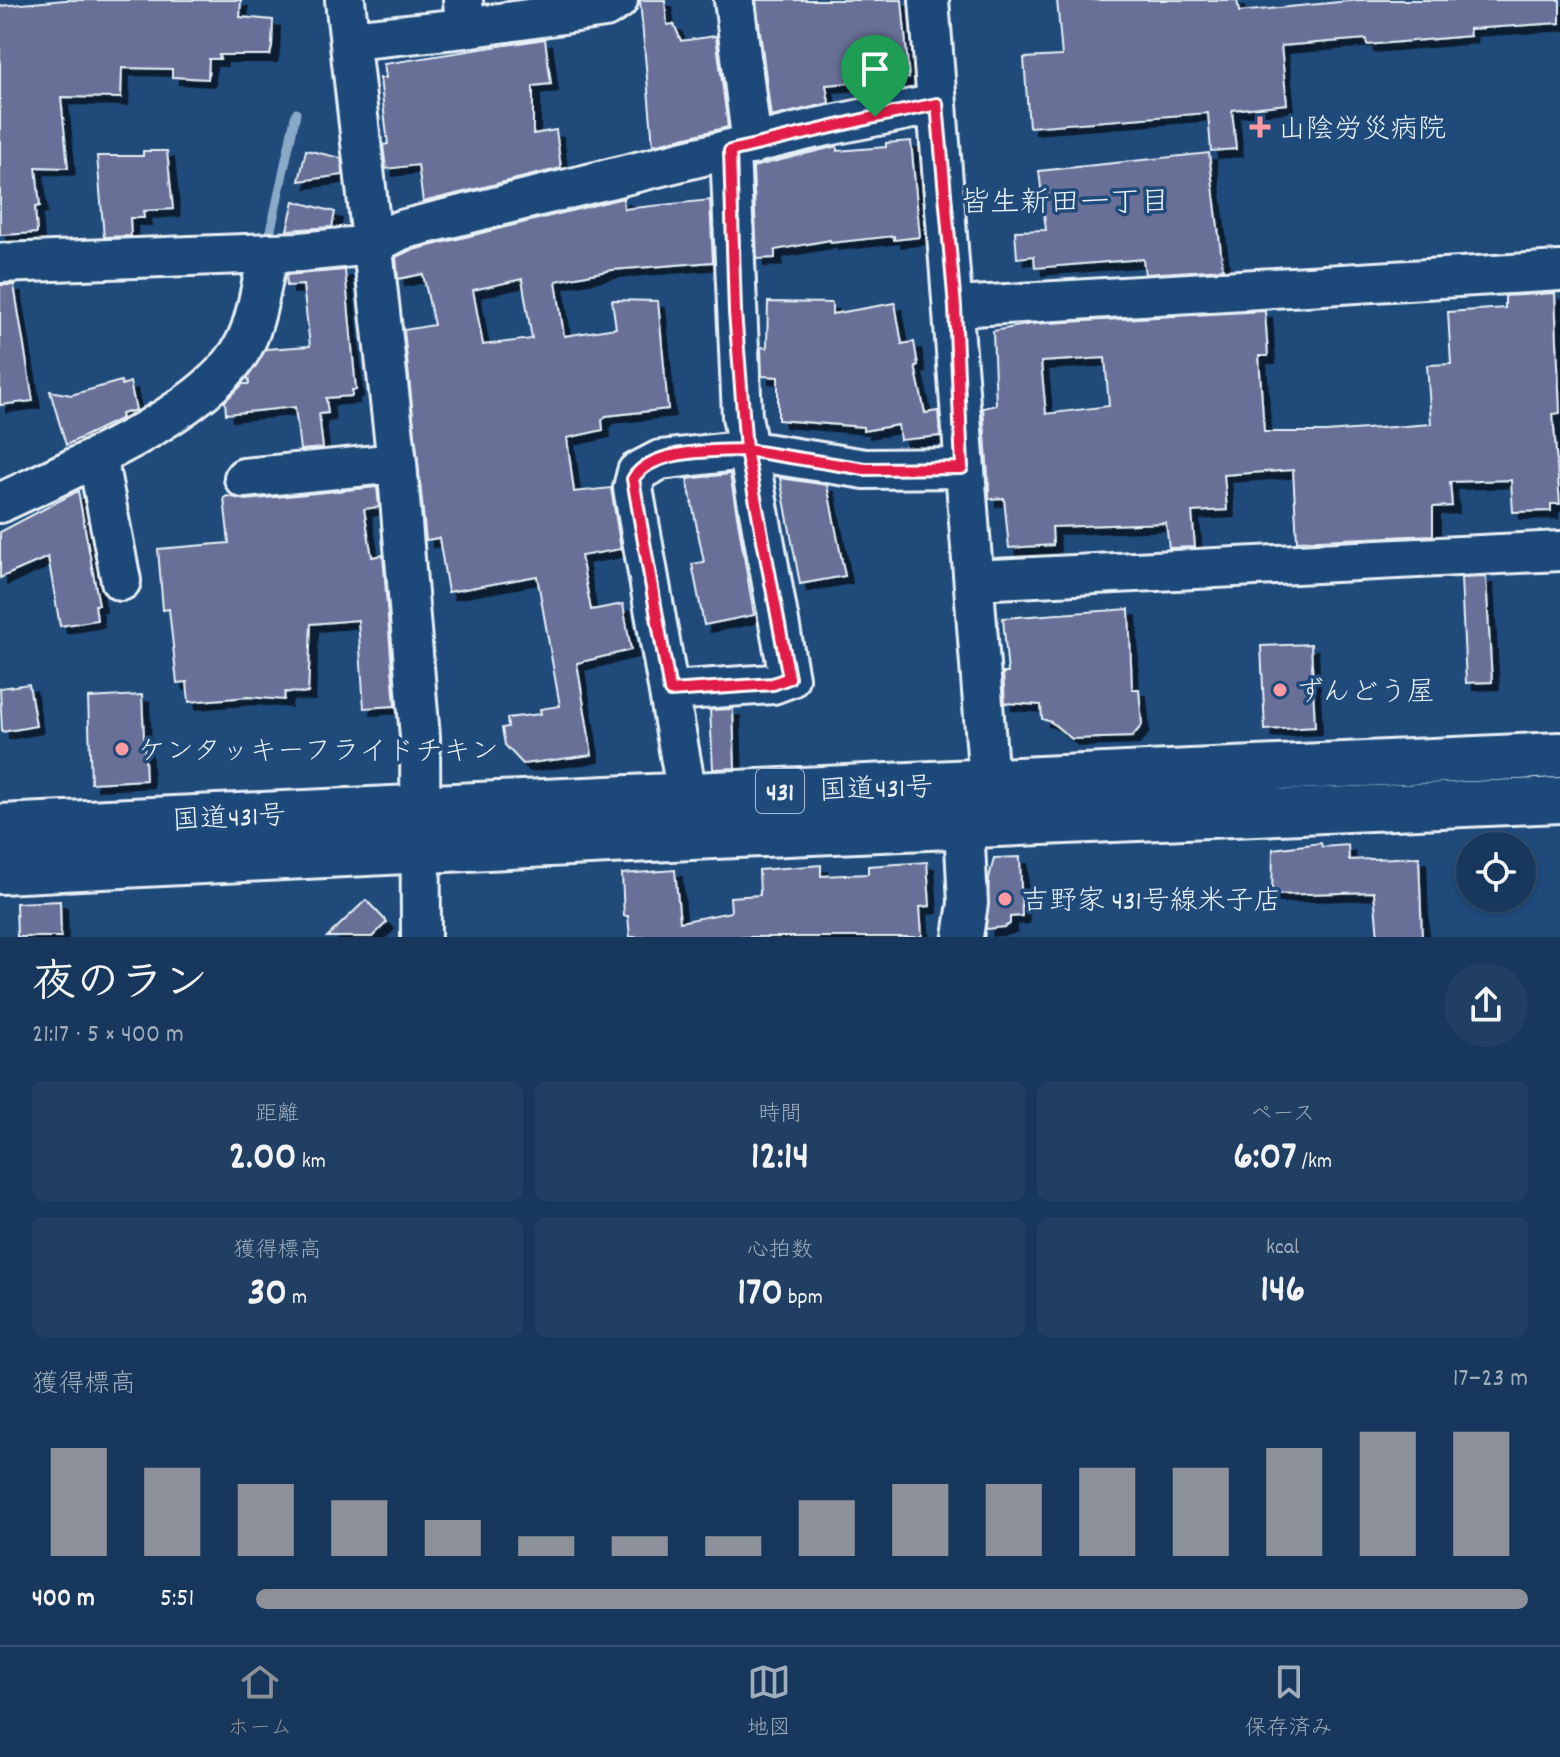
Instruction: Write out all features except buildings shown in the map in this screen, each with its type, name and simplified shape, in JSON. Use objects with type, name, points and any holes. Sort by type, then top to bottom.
[{"type":"highway","name":"国道431号","points":[[0,827],[1560,755]]},
{"type":"highway","name":"国道431号","points":[[0,871],[1560,800]]},
{"type":"street","points":[[345,0],[397,463],[420,737],[421,937]]},
{"type":"street","points":[[350,40],[464,14],[605,8],[618,0]]},
{"type":"street","points":[[670,691],[773,684],[789,678],[746,450],[735,312],[741,148],[734,0]]},
{"type":"street","points":[[929,0],[955,307],[962,468],[989,782]]},
{"type":"street","points":[[0,263],[269,253],[372,245],[401,230],[937,104]]},
{"type":"street","points":[[0,503],[97,456],[198,397],[245,343],[269,253]]},
{"type":"street","points":[[955,307],[1560,271]]},
{"type":"street","points":[[687,795],[633,479],[644,466],[660,460],[746,450],[865,469],[962,468]]},
{"type":"street","points":[[97,456],[121,581]]},
{"type":"street","points":[[244,478],[397,463]]},
{"type":"street","points":[[974,580],[1560,551]]},
{"type":"street","points":[[963,937],[968,903],[964,826]]},
{"type":"waterway","points":[[270,234],[296,113]]},
{"type":"place","name":"山陰労災病院","points":[[1260,127]]},
{"type":"place","name":"ずんどう屋","points":[[1280,690]]},
{"type":"place","name":"ケンタッキーフライドチキン","points":[[122,749]]},
{"type":"place","name":"吉野家 431号線米子店","points":[[1005,899]]},
{"type":"district","name":"皆生新田一丁目","points":[[1065,201]]},
{"type":"route","points":[[875,117],[812,129],[730,151],[735,312],[746,450],[723,450],[660,460],[644,466],[633,479],[670,691],[773,684],[789,678],[789,665],[746,450],[865,469],[962,468],[955,307],[937,104],[875,117]]}]
